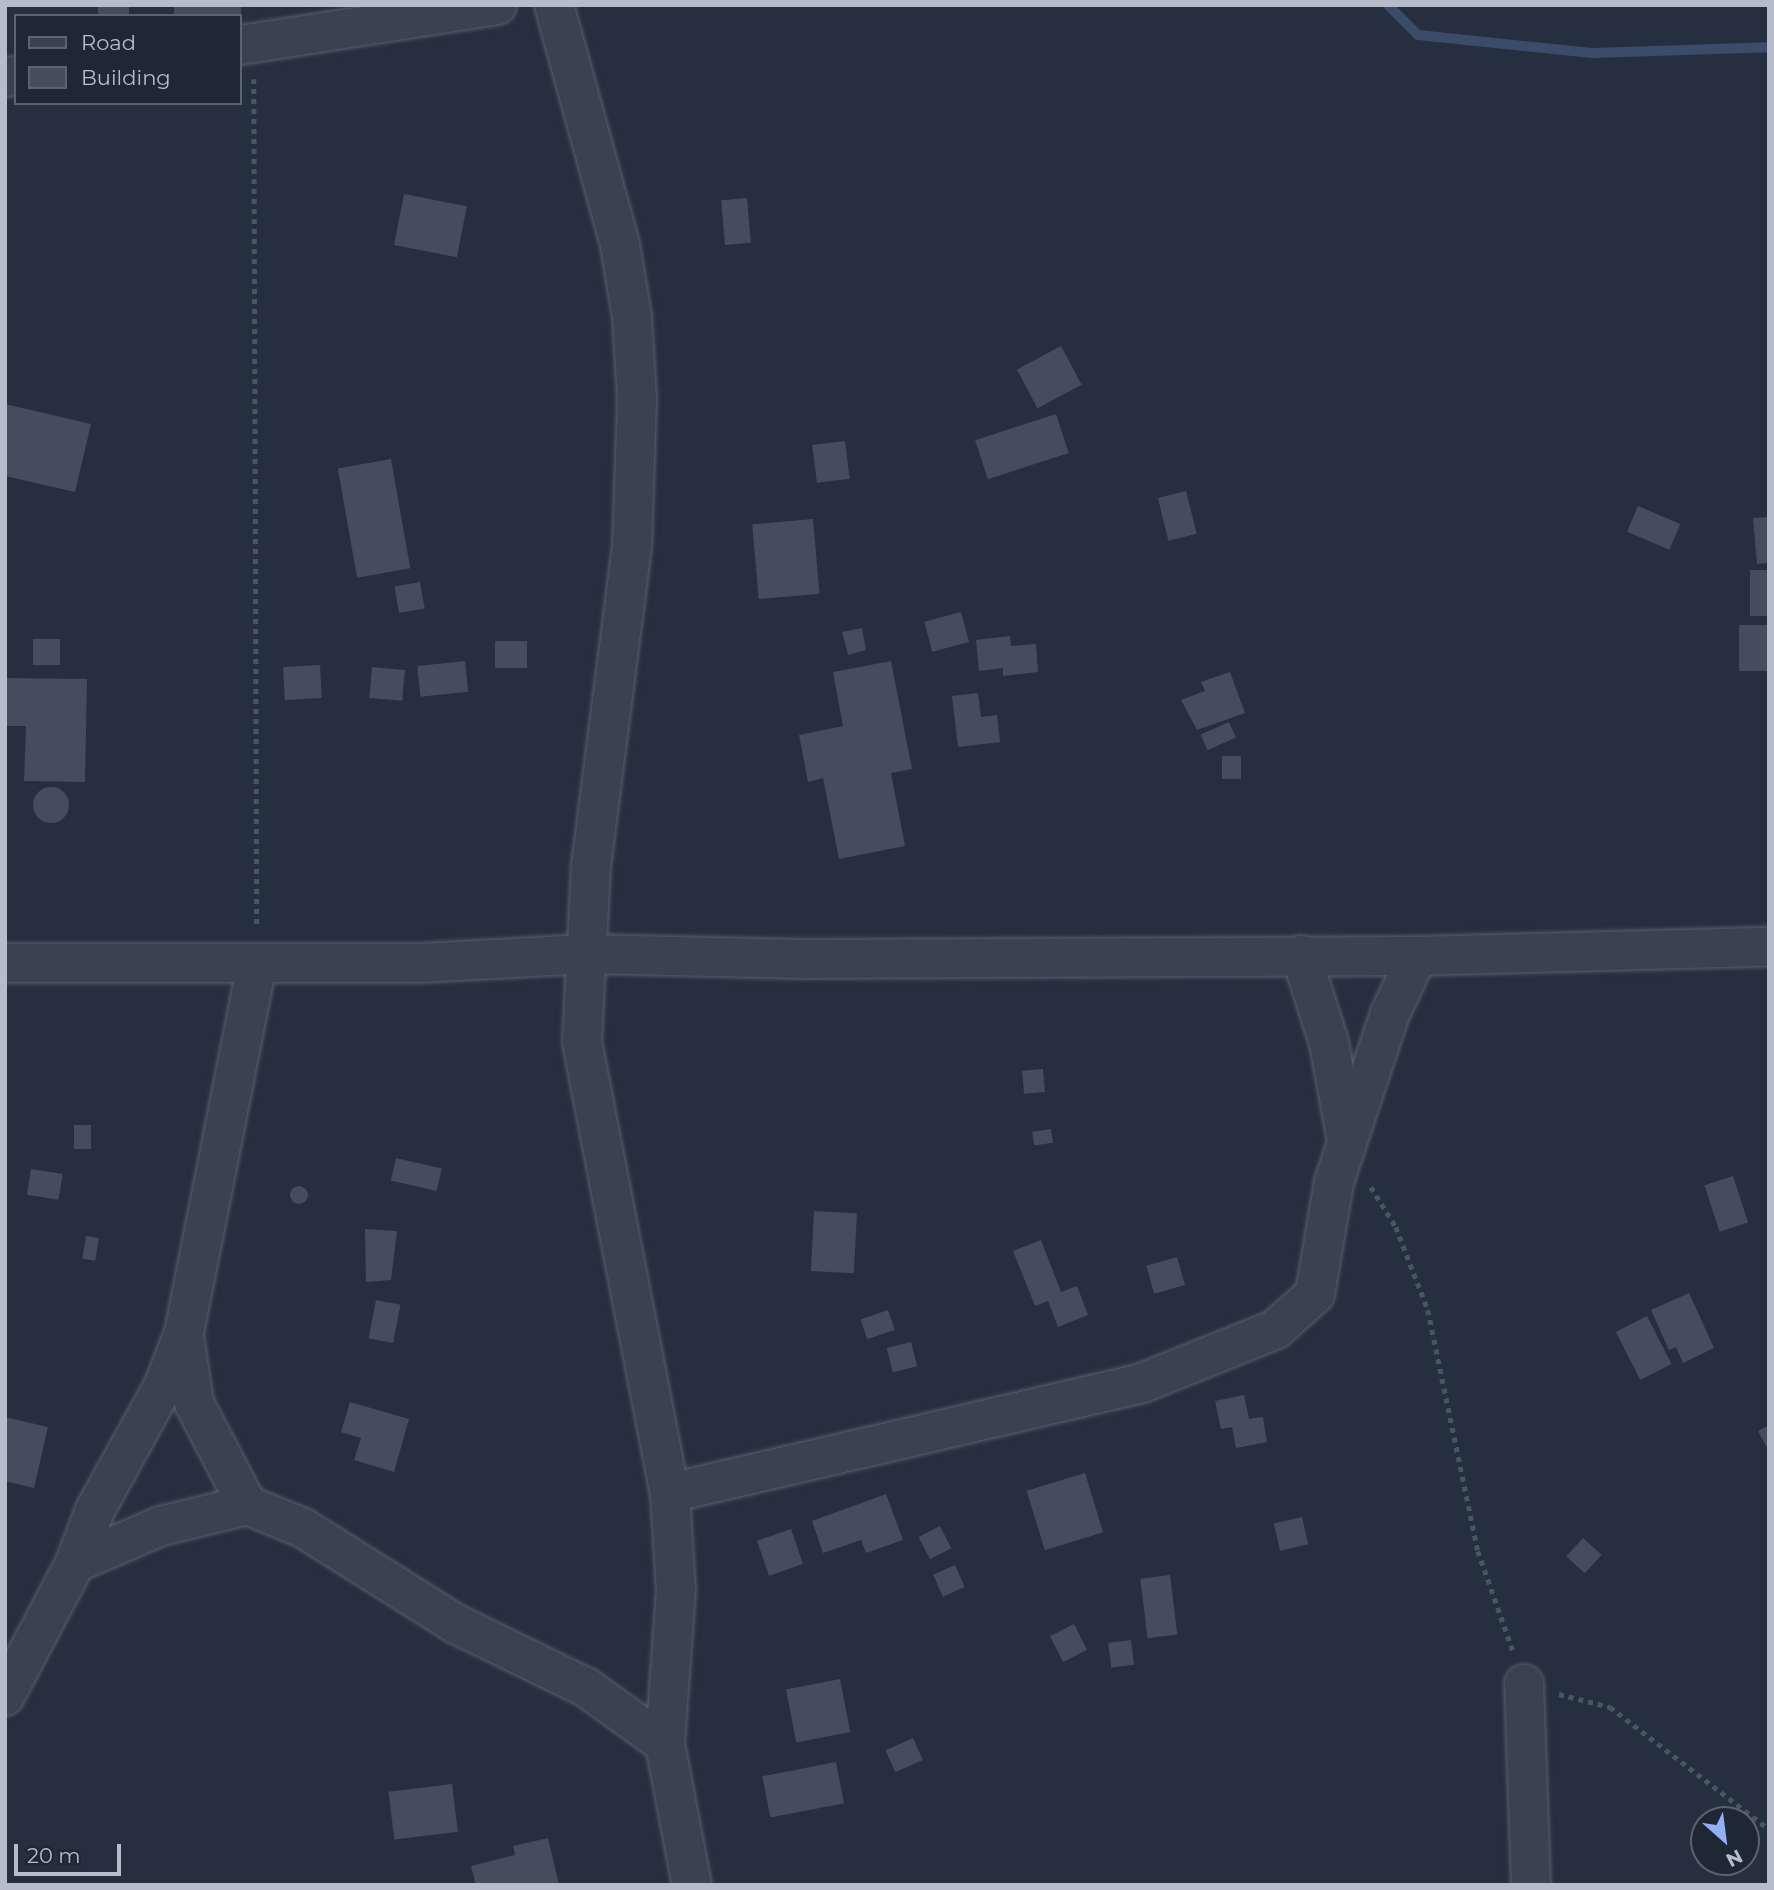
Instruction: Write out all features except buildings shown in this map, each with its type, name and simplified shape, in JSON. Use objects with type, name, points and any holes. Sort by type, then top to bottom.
[{"type":"street","points":[[247,44],[497,5]]},
{"type":"street","points":[[554,5],[620,245],[637,398],[632,546],[591,866],[582,1042],[670,1493],[676,1590],[665,1744],[692,1885]]},
{"type":"street","points":[[5,963],[421,963],[586,954],[802,959],[1417,956],[1769,947]]},
{"type":"street","points":[[1301,955],[1329,1043],[1344,1152]]},
{"type":"street","points":[[670,1493],[1142,1382],[1276,1329],[1315,1294],[1344,1152],[1390,1014],[1417,956]]},
{"type":"street","points":[[5,1696],[75,1563],[95,1510],[163,1387],[184,1332],[257,963]]},
{"type":"street","points":[[184,1332],[194,1404],[247,1505]]},
{"type":"street","points":[[75,1563],[160,1526],[247,1505],[303,1528],[456,1625],[587,1688],[665,1744]]},
{"type":"street","points":[[1524,1684],[1531,1885]]},
{"type":"path","points":[[247,44],[257,963]]},
{"type":"path","points":[[1344,1152],[1373,1189],[1396,1227],[1428,1310],[1478,1551],[1524,1684],[1610,1707],[1769,1829]]},
{"type":"waterway","points":[[1388,5],[1418,35],[1592,53],[1769,47]]}]
